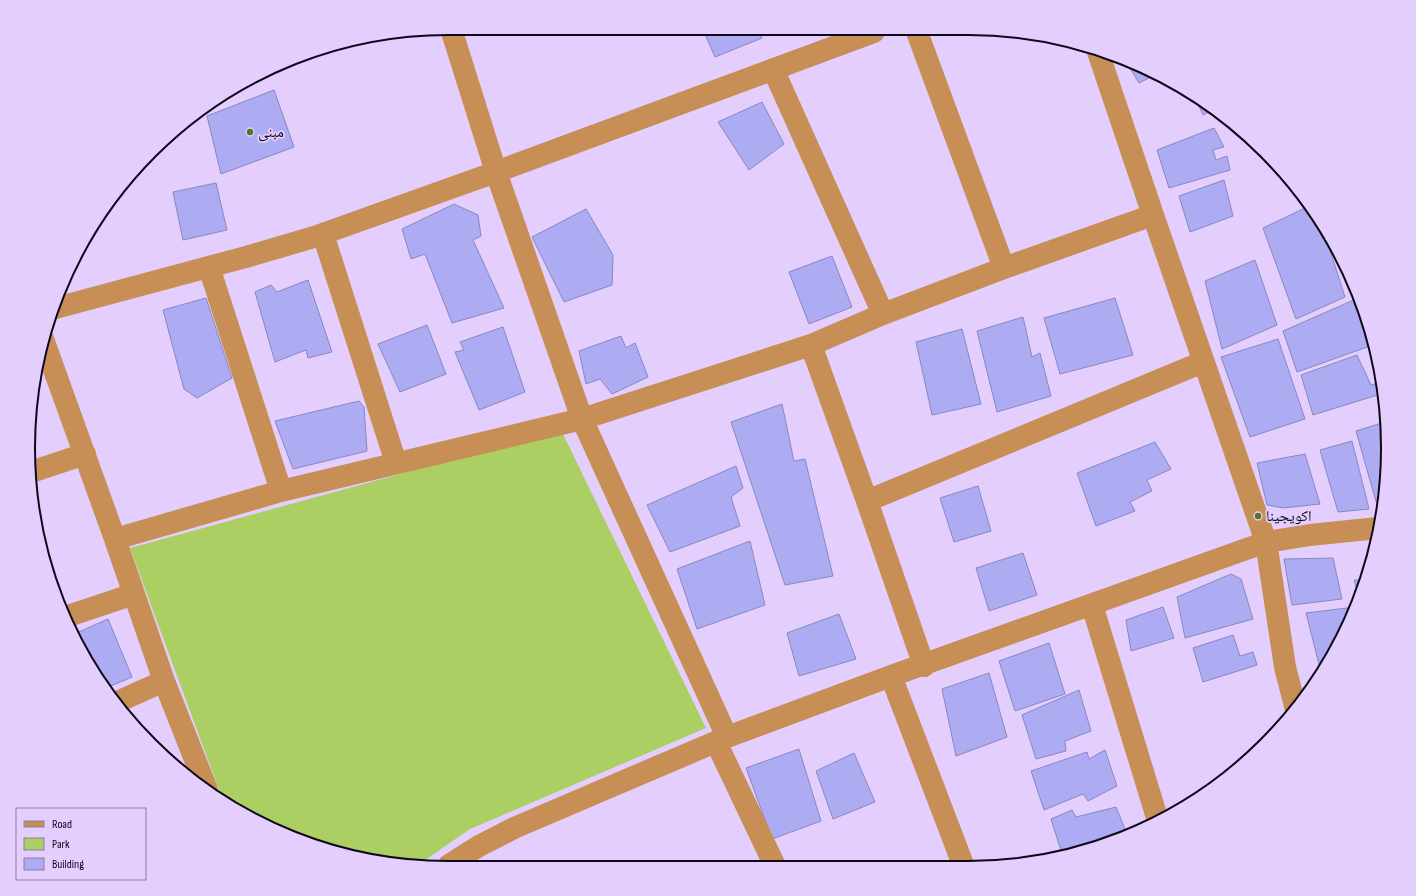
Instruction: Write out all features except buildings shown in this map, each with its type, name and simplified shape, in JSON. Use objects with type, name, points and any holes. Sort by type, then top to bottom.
[{"type":"street","points":[[453,35],[496,172],[582,419],[722,740],[773,861]]},
{"type":"street","points":[[60,307],[209,267],[323,234],[496,172],[866,35]]},
{"type":"street","points":[[918,35],[1004,268]]},
{"type":"street","points":[[1100,57],[1203,362],[1266,542],[1286,667],[1294,701]]},
{"type":"street","points":[[773,70],[883,314]]},
{"type":"street","points":[[115,539],[281,492],[582,419],[811,345],[883,314],[1004,268],[1153,215]]},
{"type":"street","points":[[323,234],[396,463]]},
{"type":"street","points":[[209,267],[281,492]]},
{"type":"street","points":[[811,345],[924,666]]},
{"type":"street","points":[[47,350],[164,681],[203,780]]},
{"type":"street","points":[[867,502],[1203,362]]},
{"type":"street","points":[[36,470],[85,454]]},
{"type":"street","points":[[455,861],[479,846],[514,828],[722,740],[891,676],[924,666],[1047,620],[1266,542],[1310,535],[1373,529]]},
{"type":"street","points":[[70,615],[134,594]]},
{"type":"street","points":[[1092,605],[1156,815]]},
{"type":"street","points":[[891,676],[962,861]]},
{"type":"street","points":[[121,700],[164,681]]},
{"type":"green space","points":[[561,430],[706,728],[470,829],[425,860],[367,853],[315,839],[290,830],[265,818],[241,806],[220,791],[130,548]]},
{"type":"place","name":"مبنى","points":[[250,132]]},
{"type":"place","name":"اكويجينا","points":[[1258,516]]}]
